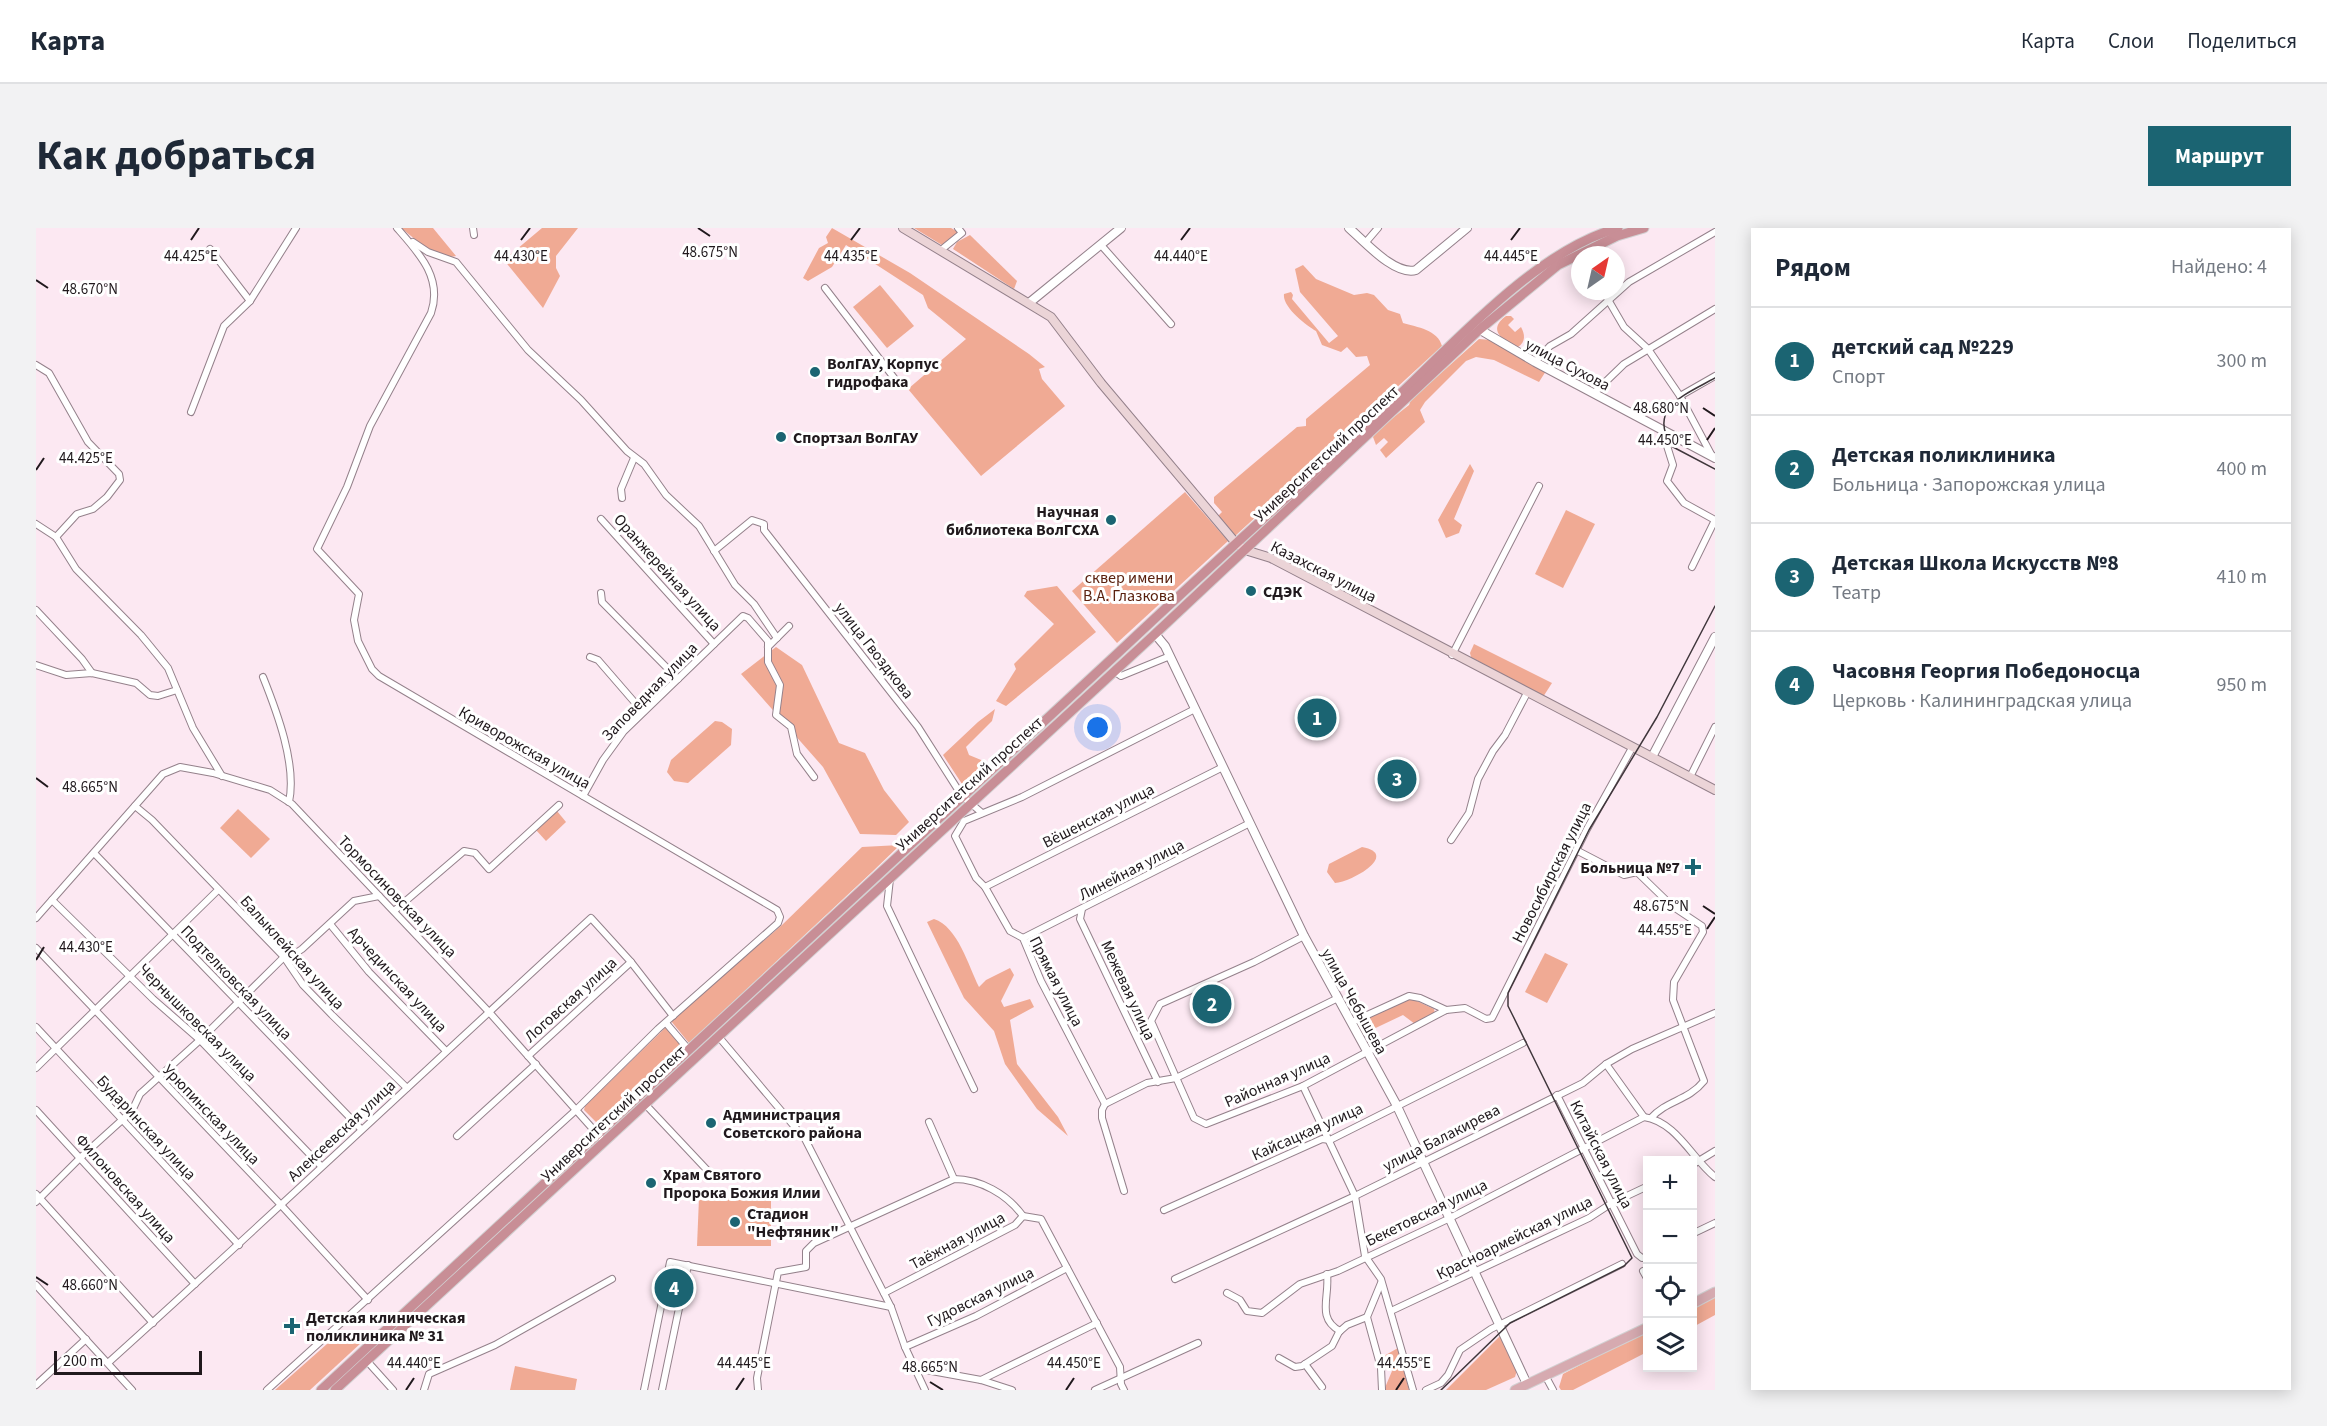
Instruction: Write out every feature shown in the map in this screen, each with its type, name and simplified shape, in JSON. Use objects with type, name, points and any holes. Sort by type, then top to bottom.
[{"type":"highway","name":"Университетский проспект","points":[[321,1390],[601,1138],[645,1104],[969,804],[1235,542],[1552,260],[1618,228]]},
{"type":"highway","name":"Университетский проспект","points":[[335,1390],[601,1138],[688,1050],[962,796],[1114,671],[1155,634],[1477,328],[1558,265],[1611,238],[1644,228]]},
{"type":"main road","name":"Казахская улица","points":[[903,228],[1051,317],[1064,331],[1101,383],[1235,542],[1245,550],[1271,558],[1452,655],[1715,790]]},
{"type":"main road","points":[[1697,1301],[1715,1292]]},
{"type":"main road","points":[[1515,1390],[1643,1329]]},
{"type":"street","points":[[191,412],[224,326],[250,302],[296,228]]},
{"type":"street","points":[[397,228],[420,248],[456,262],[528,350],[551,369],[634,458],[644,464],[666,495],[699,526],[735,585],[754,604],[777,638]]},
{"type":"street","name":"Криворожская улица","points":[[397,228],[420,254],[428,268],[435,285],[436,300],[420,335],[370,426],[347,487],[318,541],[317,549],[357,590],[359,598],[354,620],[358,641],[372,669],[379,676],[777,910],[780,917],[778,923]]},
{"type":"street","points":[[1029,303],[1121,228]]},
{"type":"street","points":[[1350,228],[1397,269],[1409,272],[1416,270],[1467,228]]},
{"type":"street","points":[[1366,242],[1378,228]]},
{"type":"street","points":[[940,250],[960,230]]},
{"type":"street","points":[[1625,286],[1715,232]]},
{"type":"street","points":[[1101,245],[1171,324]]},
{"type":"street","points":[[210,249],[250,302]]},
{"type":"street","points":[[825,288],[898,383]]},
{"type":"street","points":[[1535,362],[1550,346],[1571,334],[1609,300]]},
{"type":"street","points":[[1610,300],[1624,327],[1648,349],[1680,396],[1714,457]]},
{"type":"street","points":[[1594,393],[1624,363],[1715,309]]},
{"type":"street","name":"улица Сухова","points":[[1477,328],[1535,362],[1714,457]]},
{"type":"street","points":[[36,364],[49,373],[88,442],[119,474],[120,480],[107,497],[93,509],[77,514],[56,537]]},
{"type":"street","points":[[1680,396],[1715,376]]},
{"type":"street","points":[[1662,429],[1673,465],[1667,481],[1684,503],[1715,520],[1692,567]]},
{"type":"street","points":[[622,498],[621,489],[634,458]]},
{"type":"street","points":[[1452,655],[1539,486]]},
{"type":"street","name":"Оранжерейная улица","points":[[601,519],[714,644]]},
{"type":"street","name":"улица Гвоздкова","points":[[714,550],[752,520],[764,524],[764,530],[918,727],[962,796],[982,813]]},
{"type":"street","points":[[36,525],[56,537],[76,569],[141,636],[168,669],[193,728],[222,776]]},
{"type":"street","points":[[601,593],[602,602],[678,679]]},
{"type":"street","points":[[36,610],[82,658],[92,673]]},
{"type":"street","name":"Заповедная улица","points":[[584,796],[615,741],[743,616],[748,618],[768,640],[767,647]]},
{"type":"street","points":[[789,626],[767,647],[768,662],[780,685],[776,715],[791,727],[797,754],[814,777]]},
{"type":"street","name":"улица Чебышева","points":[[1155,634],[1170,656],[1336,999],[1352,1022],[1396,1104],[1527,1384]]},
{"type":"street","points":[[1652,757],[1715,639]]},
{"type":"street","points":[[1114,671],[1121,676],[1170,656]]},
{"type":"street","points":[[590,657],[598,660],[643,712]]},
{"type":"street","points":[[36,665],[66,675],[92,673],[136,683],[150,695],[158,696],[177,690]]},
{"type":"street","points":[[263,677],[278,715],[292,779],[289,802]]},
{"type":"street","points":[[1451,840],[1469,813],[1479,779],[1527,693]]},
{"type":"street","points":[[982,813],[1022,797],[1195,709]]},
{"type":"street","points":[[1690,777],[1715,727]]},
{"type":"street","name":"Новосибирская улица","points":[[1446,1010],[1465,1008],[1486,1020],[1492,1018],[1576,850],[1632,748]]},
{"type":"street","name":"Тормосиновская улица","points":[[135,806],[163,774],[172,768],[188,767],[270,790],[289,802],[489,1012],[601,1138]]},
{"type":"street","name":"Вёшенская улица","points":[[985,887],[1223,767]]},
{"type":"street","points":[[394,911],[464,850],[475,853],[489,869],[559,805]]},
{"type":"street","points":[[36,918],[135,806]]},
{"type":"street","name":"Балыклейская улица","points":[[135,806],[152,820],[284,957],[303,985],[406,1088]]},
{"type":"street","name":"Прямая улица","points":[[982,813],[971,817],[960,826],[955,836],[976,878],[985,887],[1010,931],[1023,938],[1041,981],[1106,1104]]},
{"type":"street","name":"Линейная улица","points":[[1023,938],[1250,823]]},
{"type":"street","points":[[1576,850],[1624,875],[1637,872],[1657,894],[1702,926],[1703,932],[1674,982],[1672,992],[1673,1000],[1685,1027]]},
{"type":"street","name":"Подтелковская улица","points":[[94,853],[362,1129]]},
{"type":"street","points":[[890,875],[887,906],[974,1089]]},
{"type":"street","points":[[36,1068],[218,890]]},
{"type":"street","points":[[153,1323],[37,1198],[123,1120],[132,1111],[140,1094],[200,1040],[284,957],[293,955],[354,901],[379,896]]},
{"type":"street","name":"Чернышковская улица","points":[[52,900],[200,1040],[321,1166]]},
{"type":"street","name":"Межевая улица","points":[[1082,909],[1080,919],[1158,1082]]},
{"type":"street","name":"Алексеевская улица","points":[[109,1362],[239,1245],[280,1204],[591,918],[631,962]]},
{"type":"street","name":"Университетский проспект","points":[[267,1390],[576,1110],[672,1016],[778,923]]},
{"type":"street","name":"Арчединская улица","points":[[330,924],[369,972],[446,1051]]},
{"type":"street","points":[[1176,1078],[1151,1021],[1160,1004],[1254,962],[1304,936]]},
{"type":"street","name":"Урюпинская улица","points":[[36,948],[96,1008],[368,1300]]},
{"type":"street","points":[[631,962],[672,1016]]},
{"type":"street","name":"Логовская улица","points":[[528,1056],[631,962]]},
{"type":"street","points":[[1352,1022],[1408,996],[1420,998],[1446,1010]]},
{"type":"street","points":[[1124,1191],[1102,1118],[1102,1110],[1106,1104],[1147,1083],[1176,1078],[1336,999]]},
{"type":"street","name":"Районная улица","points":[[1176,1078],[1194,1118],[1206,1124],[1303,1086],[1446,1010]]},
{"type":"street","name":"улица Балакирева","points":[[1175,1280],[1355,1196],[1583,1083],[1606,1064],[1657,1036],[1685,1027],[1715,1013]]},
{"type":"street","points":[[666,1023],[688,1050]]},
{"type":"street","name":"Бударинская улица","points":[[36,1027],[239,1245]]},
{"type":"street","name":"Бекетовская улица","points":[[1227,1293],[1240,1300],[1247,1311],[1262,1312],[1300,1284],[1448,1219],[1584,1147],[1648,1118],[1664,1106],[1694,1093],[1704,1081],[1685,1027]]},
{"type":"street","points":[[718,1036],[797,1126],[891,1306],[905,1347],[926,1390]]},
{"type":"street","name":"Кайсацкая улица","points":[[1164,1210],[1322,1139],[1330,1140],[1396,1104],[1523,1042]]},
{"type":"street","points":[[458,1136],[536,1064]]},
{"type":"street","points":[[1606,1064],[1648,1118],[1679,1136],[1697,1156]]},
{"type":"street","points":[[1303,1086],[1355,1196],[1365,1256],[1381,1279],[1413,1390]]},
{"type":"street","name":"Китайская улица","points":[[1557,1095],[1640,1257],[1643,1257]]},
{"type":"street","points":[[645,1104],[708,1171]]},
{"type":"street","name":"Филоновская улица","points":[[36,1110],[195,1284]]},
{"type":"street","points":[[929,1122],[954,1179]]},
{"type":"street","points":[[1697,1162],[1715,1150]]},
{"type":"street","points":[[1697,1164],[1715,1177]]},
{"type":"street","points":[[758,1390],[757,1378],[778,1272],[806,1267],[806,1251],[814,1243],[954,1179],[972,1179],[980,1183],[1007,1199],[1023,1216]]},
{"type":"street","name":"Красноармейская улица","points":[[1391,1311],[1589,1218],[1612,1203],[1643,1188]]},
{"type":"street","name":"Таёжная улица","points":[[884,1293],[1015,1225],[1023,1216],[1041,1219],[1067,1268]]},
{"type":"street","points":[[1697,1231],[1715,1222]]},
{"type":"street","points":[[644,1390],[670,1262],[891,1306]]},
{"type":"street","points":[[1426,1390],[1441,1383],[1448,1375],[1460,1350],[1500,1324],[1623,1264]]},
{"type":"street","points":[[662,1390],[687,1265]]},
{"type":"street","points":[[1067,1268],[1120,1367],[1124,1390]]},
{"type":"street","name":"Гудовская улица","points":[[905,1347],[976,1316],[1067,1268]]},
{"type":"street","points":[[1327,1274],[1325,1314],[1327,1321],[1340,1331]]},
{"type":"street","points":[[424,1390],[429,1374],[495,1344],[612,1279]]},
{"type":"street","points":[[1279,1358],[1295,1367],[1305,1364],[1332,1346],[1340,1331],[1367,1317],[1381,1287],[1381,1279]]},
{"type":"street","points":[[36,1285],[109,1362],[132,1390]]},
{"type":"street","points":[[663,1295],[681,1299]]},
{"type":"street","points":[[1367,1317],[1381,1368],[1382,1390]]},
{"type":"street","points":[[981,1380],[1097,1323]]},
{"type":"street","points":[[38,1381],[86,1339]]},
{"type":"street","points":[[1095,1390],[1198,1343]]},
{"type":"street","points":[[367,1361],[393,1390]]},
{"type":"street","points":[[1305,1364],[1322,1387]]},
{"type":"street","points":[[915,1368],[981,1380],[1012,1390]]},
{"type":"street","points":[[1546,1377],[1553,1390]]},
{"type":"green space","points":[[401,228],[433,228],[456,256],[449,257],[434,252]]},
{"type":"green space","points":[[542,228],[578,228],[556,256],[556,268],[560,276],[543,308],[504,260]]},
{"type":"green space","points":[[832,228],[910,273],[1029,354],[1045,367],[1039,369],[1042,379],[1065,406],[981,476],[908,389],[966,339],[928,308],[923,295],[846,245],[832,267],[808,281],[803,278],[819,248],[828,243],[826,237]]},
{"type":"green space","points":[[914,228],[951,228],[958,232],[942,245]]},
{"type":"green space","points":[[970,235],[1017,281],[1014,289],[953,249],[957,242]]},
{"type":"green space","points":[[1303,265],[1316,279],[1354,295],[1367,293],[1374,295],[1388,310],[1400,314],[1403,323],[1432,333],[1442,346],[1235,536],[1218,516],[1222,512],[1214,503],[1214,497],[1297,427],[1306,426],[1306,419],[1370,365],[1367,356],[1356,357],[1347,347],[1341,352],[1322,345],[1316,331],[1301,321],[1287,305],[1284,294],[1291,292],[1292,299],[1329,343],[1338,336],[1300,292],[1295,269]]},
{"type":"green space","points":[[880,285],[914,326],[887,348],[853,307]]},
{"type":"green space","points":[[1506,316],[1514,319],[1508,325],[1515,332],[1521,327],[1524,340],[1518,347],[1502,338],[1497,330],[1500,321]]},
{"type":"green space","points":[[1479,339],[1491,340],[1546,371],[1539,382],[1494,360],[1476,357],[1466,361],[1425,402],[1420,410],[1425,422],[1386,458],[1380,450],[1388,442],[1384,438],[1376,445],[1373,437],[1375,432],[1409,405],[1411,400]]},
{"type":"green space","points":[[1470,464],[1474,471],[1454,519],[1462,525],[1459,533],[1446,538],[1438,520]]},
{"type":"green space","name":"сквер имени В.А. Глазкова","points":[[1185,492],[1228,541],[1117,643],[1072,591]]},
{"type":"green space","points":[[1566,510],[1595,524],[1563,588],[1535,574]]},
{"type":"green space","points":[[1057,586],[1096,632],[1006,706],[996,701],[1016,669],[1014,664],[1054,624],[1024,596],[1027,591]]},
{"type":"green space","points":[[1474,644],[1552,683],[1543,697],[1471,657],[1470,653]]},
{"type":"green space","points":[[776,647],[802,665],[839,743],[865,753],[884,790],[909,822],[896,835],[860,834],[823,767],[741,674]]},
{"type":"green space","points":[[995,709],[992,721],[966,747],[969,755],[986,762],[962,784],[943,755]]},
{"type":"green space","points":[[715,721],[722,722],[732,729],[731,745],[688,783],[674,781],[667,772],[671,760]]},
{"type":"green space","points":[[238,809],[270,839],[251,858],[220,828]]},
{"type":"green space","points":[[557,811],[566,822],[546,841],[536,830]]},
{"type":"green space","points":[[900,845],[689,1043],[671,1021],[782,925],[862,847]]},
{"type":"green space","points":[[1362,847],[1376,855],[1375,861],[1352,878],[1335,883],[1327,872],[1329,864]]},
{"type":"green space","points":[[934,919],[942,923],[956,938],[979,987],[986,980],[1010,968],[1014,975],[1001,1001],[1004,1007],[1030,999],[1034,1007],[1010,1020],[1017,1064],[1058,1117],[1068,1136],[1037,1109],[1005,1064],[994,1031],[964,998],[927,922]]},
{"type":"green space","points":[[1545,953],[1568,964],[1547,1003],[1525,992]]},
{"type":"green space","points":[[1408,997],[1434,1009],[1435,1014],[1415,1024],[1403,1015],[1363,1034],[1352,1022]]},
{"type":"green space","points":[[666,1027],[684,1048],[601,1123],[596,1122],[584,1110],[585,1106]]},
{"type":"green space","name":"Стадион \"Нефтяник\"","points":[[699,1198],[771,1198],[771,1246],[697,1246]]},
{"type":"green space","points":[[1715,1295],[1715,1315],[1697,1325],[1697,1304]]},
{"type":"green space","points":[[374,1331],[310,1390],[275,1390],[336,1336]]},
{"type":"green space","points":[[1643,1332],[1643,1354],[1573,1390],[1561,1390],[1559,1387],[1563,1374]]},
{"type":"green space","points":[[1501,1335],[1517,1370],[1515,1377],[1486,1390],[1446,1390]]},
{"type":"green space","points":[[1398,1348],[1409,1390],[1384,1390],[1392,1371],[1385,1366],[1382,1357]]},
{"type":"green space","points":[[515,1366],[577,1379],[575,1390],[510,1390]]},
{"type":"tram line","points":[[1715,378],[1673,404],[1664,422],[1666,433],[1673,447],[1715,469]]},
{"type":"tram line","points":[[1441,1390],[1510,1323],[1624,1266],[1632,1258],[1508,1006],[1508,993],[1589,830],[1657,717],[1715,606]]},
{"type":"place","name":"ВолГАУ, Корпус гидрофака","points":[[815,372]]},
{"type":"place","name":"Спортзал ВолГАУ","points":[[781,437]]},
{"type":"place","name":"Научная библиотека ВолГСХА","points":[[1111,520]]},
{"type":"place","name":"СДЭК","points":[[1251,591]]},
{"type":"place","name":"детский сад №229","points":[[1317,718]]},
{"type":"place","name":"Детская Школа Искусств №8","points":[[1397,779]]},
{"type":"place","name":"Больница №7","points":[[1693,867]]},
{"type":"place","name":"Детская поликлиника","points":[[1212,1004]]},
{"type":"place","name":"Администрация Советского района","points":[[711,1123]]},
{"type":"place","name":"Храм Святого Пророка Божия Илии","points":[[651,1183]]},
{"type":"place","name":"Стадион \"Нефтяник\"","points":[[735,1222]]},
{"type":"place","name":"Часовня Георгия Победоносца","points":[[674,1288]]},
{"type":"place","name":"Детская клиническая поликлиника № 31","points":[[292,1326]]}]
